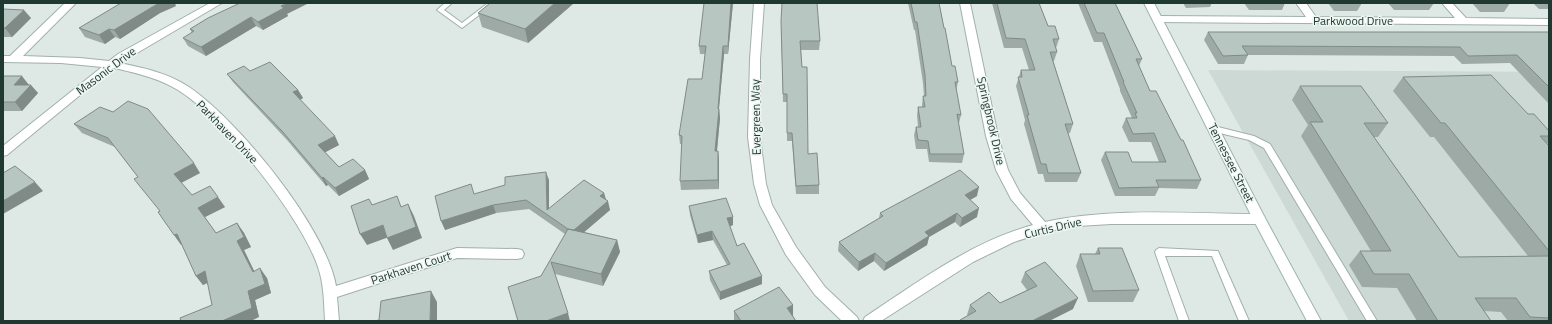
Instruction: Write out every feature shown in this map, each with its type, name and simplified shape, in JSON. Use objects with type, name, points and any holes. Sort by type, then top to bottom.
[{"type":"street","points":[[8,59],[71,3]]},
{"type":"street","name":"Masonic Drive","points":[[3,152],[110,65],[150,38],[217,3]]},
{"type":"street","name":"Evergreen Way","points":[[759,3],[755,59],[754,137],[760,184],[766,205],[791,251],[820,291],[852,321]]},
{"type":"street","name":"Springbrook Drive","points":[[965,3],[992,136],[1002,170],[1015,196],[1043,228]]},
{"type":"street","name":"Tennessee Street","points":[[1149,3],[1314,321]]},
{"type":"street","points":[[1301,3],[1313,20]]},
{"type":"street","points":[[1447,3],[1463,21]]},
{"type":"street","name":"Parkwood Drive","points":[[1157,19],[1549,22]]},
{"type":"street","name":"Parkhaven Drive","points":[[8,59],[74,60],[110,65],[156,75],[186,90],[215,115],[240,141],[280,191],[312,237],[325,267],[330,294],[332,321]]},
{"type":"street","name":"Curtis Drive","points":[[870,321],[942,274],[988,249],[1029,231],[1068,222],[1106,218],[1260,219]]},
{"type":"street","name":"Parkhaven Court","points":[[330,294],[457,253],[517,254]]},
{"type":"lane","points":[[449,3],[440,10],[462,26],[492,3]]},
{"type":"lane","points":[[1214,129],[1251,138],[1267,146],[1372,321]]},
{"type":"lane","points":[[1184,321],[1159,252],[1215,253],[1244,321]]},
{"type":"shaded area","points":[[1208,70],[1549,72],[1549,321],[1349,321]]},
{"type":"building","points":[[121,3],[159,3],[114,30],[109,29],[99,35],[79,28]]},
{"type":"building","points":[[240,3],[287,3],[281,6],[284,8],[258,22],[251,17],[201,47],[183,38],[194,31],[190,29],[208,18]]},
{"type":"building","points":[[490,3],[555,3],[525,29],[478,13]]},
{"type":"building","points":[[704,3],[731,3],[728,46],[723,46],[718,109],[715,151],[718,151],[718,180],[680,181],[682,136],[679,135],[688,79],[702,79],[706,46],[699,46]]},
{"type":"building","points":[[782,3],[817,3],[820,41],[800,41],[802,67],[807,67],[808,154],[817,153],[819,185],[796,186],[792,133],[787,133],[787,94],[783,94]]},
{"type":"building","points":[[911,3],[939,3],[952,66],[955,66],[958,82],[955,82],[961,115],[957,114],[964,154],[930,154],[928,141],[918,140],[916,127],[921,127],[918,107],[925,107],[923,96],[926,96],[925,75],[917,22],[915,22]]},
{"type":"building","points":[[997,3],[1039,3],[1048,26],[1055,26],[1059,39],[1053,39],[1057,52],[1050,52],[1073,124],[1065,124],[1081,173],[1048,173],[1046,164],[1041,164],[1018,77],[1022,77],[1021,70],[1035,70],[1025,39],[1006,38]]},
{"type":"building","points":[[1084,3],[1115,3],[1142,59],[1136,59],[1150,91],[1156,91],[1181,140],[1183,140],[1201,180],[1156,180],[1159,187],[1119,188],[1105,152],[1128,152],[1132,162],[1166,162],[1154,133],[1133,134],[1126,118],[1137,118],[1135,113],[1137,113],[1104,33],[1097,33]]},
{"type":"building","points":[[3,9],[24,10],[5,28],[3,28]]},
{"type":"building","points":[[1208,32],[1549,32],[1549,87],[1517,55],[1468,56],[1460,47],[1242,46],[1248,55],[1223,56]]},
{"type":"building","points":[[270,62],[298,90],[293,92],[335,136],[318,145],[339,167],[353,159],[365,170],[335,188],[323,177],[322,178],[282,131],[227,74],[244,66],[250,71]]},
{"type":"building","points":[[1491,75],[1528,114],[1534,114],[1549,131],[1549,136],[1540,136],[1549,146],[1549,251],[1445,123],[1441,123],[1403,77]]},
{"type":"building","points":[[3,76],[22,76],[14,85],[31,85],[15,102],[3,102]]},
{"type":"building","points":[[1300,86],[1361,86],[1388,123],[1364,123],[1459,257],[1549,256],[1549,318],[1530,317],[1516,298],[1475,298],[1491,321],[1438,321],[1409,274],[1374,274],[1360,251],[1391,251],[1310,122],[1323,122]]},
{"type":"building","points":[[128,101],[148,109],[194,163],[174,174],[192,195],[210,186],[218,197],[198,208],[216,233],[237,223],[244,237],[237,241],[253,272],[260,268],[265,284],[248,291],[252,308],[222,321],[181,321],[180,318],[212,305],[205,271],[196,276],[177,234],[174,235],[158,212],[160,211],[134,179],[138,177],[108,138],[74,124],[100,107],[113,112]]},
{"type":"building","points":[[15,166],[35,182],[3,201],[3,173]]},
{"type":"building","points":[[960,170],[979,187],[965,195],[979,208],[962,218],[957,213],[925,232],[929,236],[886,263],[875,253],[859,262],[839,242],[883,216],[880,213]]},
{"type":"building","points":[[546,172],[547,210],[584,180],[604,193],[600,196],[608,201],[574,230],[568,229],[526,200],[493,205],[441,221],[435,196],[471,184],[474,194],[505,185],[505,177]]},
{"type":"building","points":[[397,196],[401,207],[408,204],[416,227],[387,238],[383,225],[360,234],[351,206],[369,199],[372,205]]},
{"type":"building","points":[[726,198],[733,217],[727,218],[737,246],[744,243],[762,276],[720,292],[709,271],[730,264],[712,231],[697,235],[689,206]]},
{"type":"building","points":[[568,229],[617,240],[601,274],[551,262],[568,313],[546,321],[518,321],[508,287],[541,276]]},
{"type":"building","points":[[1098,248],[1122,248],[1139,290],[1093,291],[1080,254],[1100,254]]},
{"type":"building","points":[[1045,262],[1078,298],[1032,321],[960,320],[976,311],[970,305],[989,292],[1000,303],[1037,286],[1025,272]]},
{"type":"building","points":[[779,287],[793,305],[787,308],[796,321],[741,321],[734,311]]},
{"type":"building","points":[[431,291],[430,321],[374,321],[379,320],[381,301]]}]
